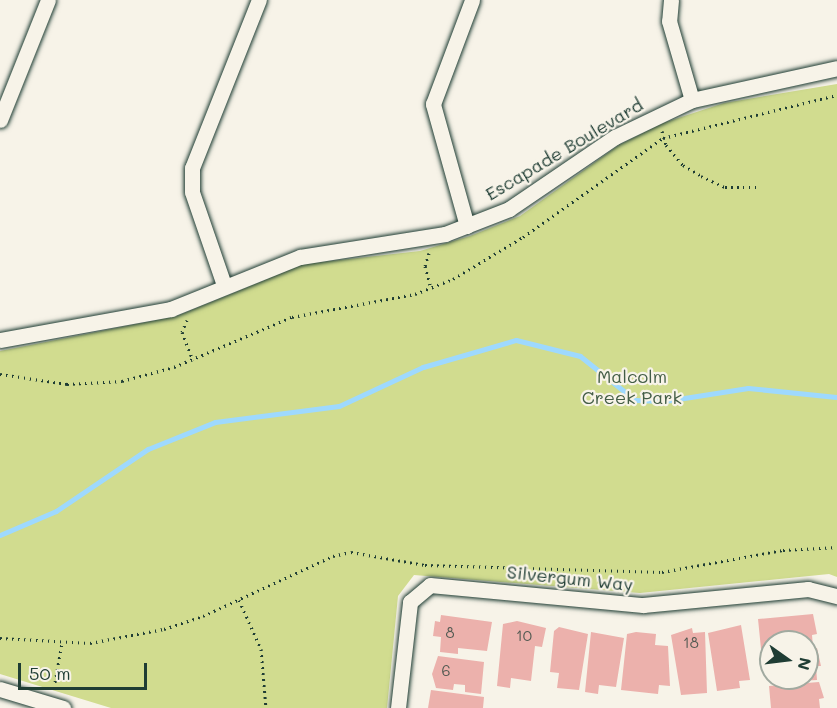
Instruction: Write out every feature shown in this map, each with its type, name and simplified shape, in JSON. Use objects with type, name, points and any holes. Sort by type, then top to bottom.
[{"type":"street","points":[[0,120],[48,0]]},
{"type":"street","points":[[224,285],[192,192],[192,168],[259,0]]},
{"type":"street","points":[[467,226],[433,104],[472,0]]},
{"type":"street","points":[[671,0],[669,21],[692,100]]},
{"type":"street","name":"Escapade Boulevard","points":[[0,340],[76,330],[185,305],[224,285],[300,257],[429,238],[467,226],[509,209],[615,137],[692,100],[837,68]]},
{"type":"street","name":"Silvergum Way","points":[[398,708],[410,602],[430,585],[644,605],[808,589],[837,596]]},
{"type":"street","points":[[0,689],[56,706]]},
{"type":"path","points":[[0,374],[93,384],[147,375],[193,360],[292,317],[431,289],[523,237],[663,138],[837,96]]},
{"type":"path","points":[[663,138],[683,165],[701,177],[725,187],[759,187]]},
{"type":"path","points":[[429,238],[425,267],[431,289]]},
{"type":"path","points":[[185,305],[187,320],[182,332],[193,360]]},
{"type":"path","points":[[238,600],[261,649],[266,708]]},
{"type":"path","points":[[56,706],[62,643]]},
{"type":"green space","name":"Malcolm Creek Park","points":[[837,84],[837,577],[829,574],[640,593],[414,575],[398,596],[387,708],[111,708],[0,674],[0,351],[177,316],[304,264],[420,251],[470,236],[520,216],[619,145],[663,123],[724,103]]},
{"type":"building","points":[[813,614],[816,630],[759,630],[758,619]]},
{"type":"building","points":[[441,615],[492,622],[487,651],[458,648],[458,654],[440,652],[441,637],[433,636],[435,621],[440,622]]},
{"type":"building","points":[[517,621],[546,628],[542,647],[535,646],[531,681],[511,678],[510,688],[497,686],[503,624]]},
{"type":"building","points":[[741,625],[750,680],[739,681],[740,688],[717,691],[708,633]]},
{"type":"building","points":[[559,627],[588,634],[579,690],[557,688],[559,673],[550,672],[554,631]]},
{"type":"building","points":[[692,628],[693,633],[705,632],[707,693],[681,695],[671,635]]},
{"type":"building","points":[[591,632],[624,638],[616,687],[599,685],[598,694],[585,692]]},
{"type":"building","points":[[636,632],[656,634],[655,645],[668,646],[670,686],[659,685],[658,694],[621,690],[627,634]]},
{"type":"building","points":[[438,656],[484,662],[481,694],[465,692],[465,685],[454,684],[453,690],[436,688],[432,674]]},
{"type":"building","points":[[819,682],[824,698],[819,699],[820,708],[771,708],[769,690],[819,690]]},
{"type":"building","points":[[431,690],[484,697],[483,708],[428,708]]},
{"type":"waterway","points":[[0,535],[56,511],[148,449],[215,422],[339,406],[423,367],[516,340],[580,356],[635,400],[665,401],[748,388],[837,397]]}]
